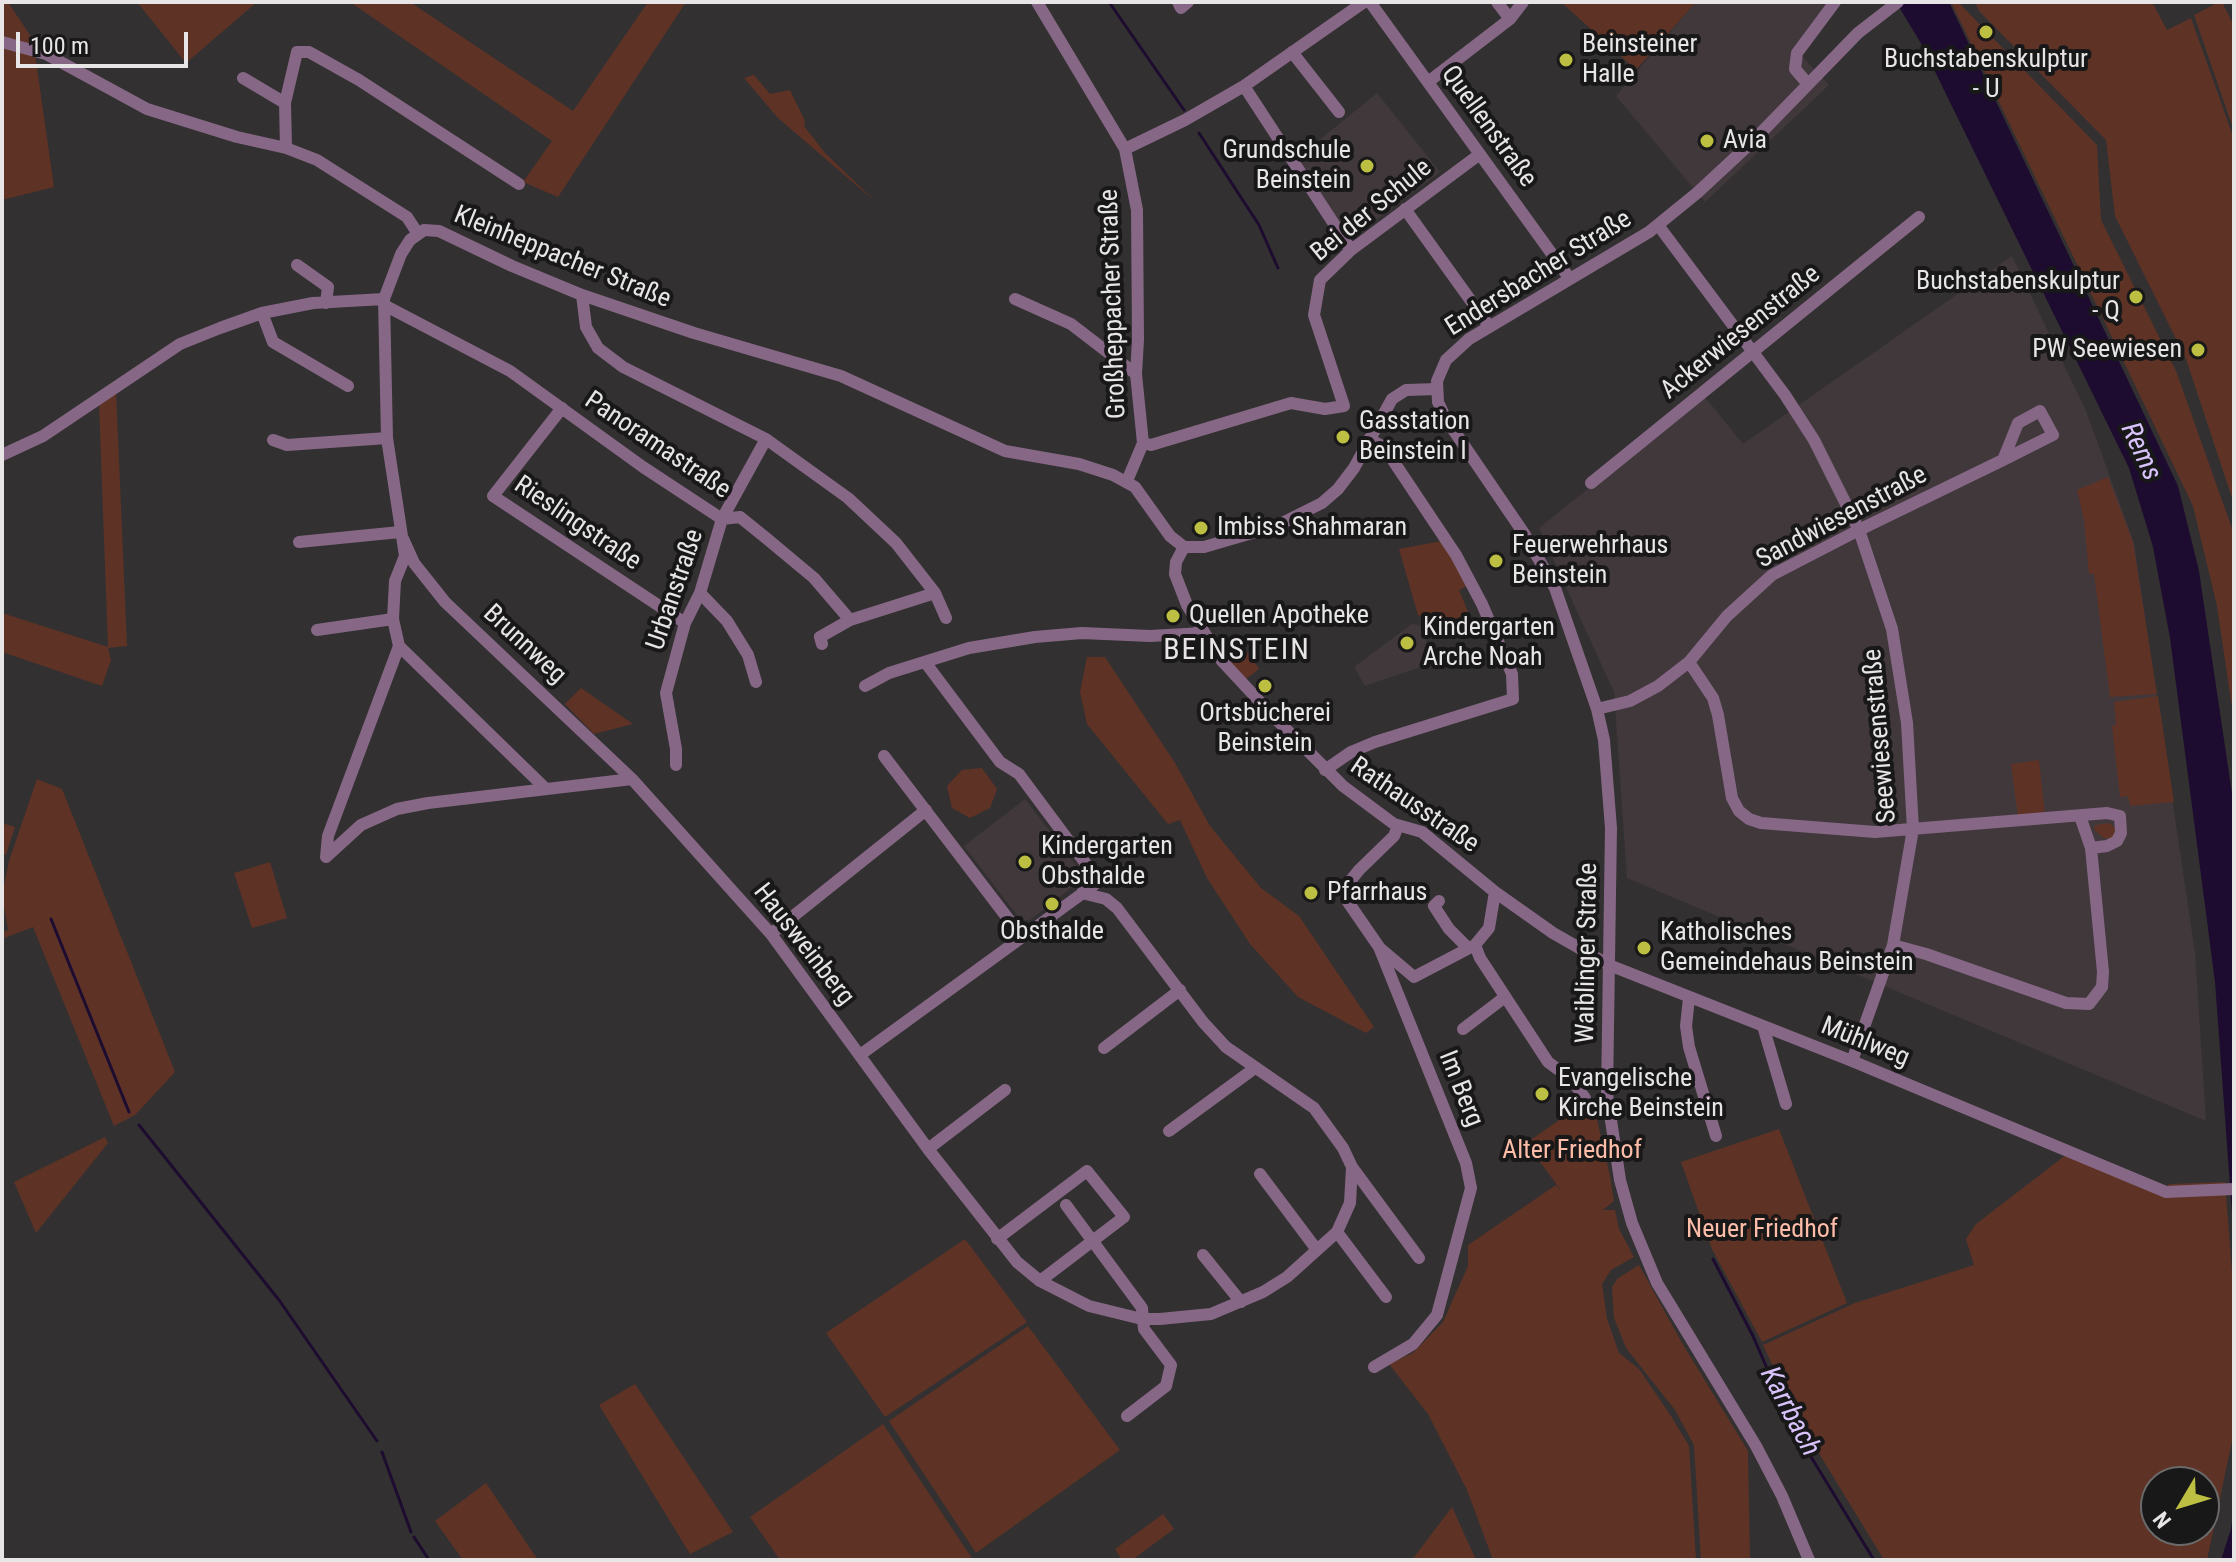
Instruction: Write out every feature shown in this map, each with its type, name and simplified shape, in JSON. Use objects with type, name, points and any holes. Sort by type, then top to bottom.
[{"type":"street","name":"Großheppacher Straße","points":[[1037,2],[1125,149],[1137,210],[1139,301],[1136,374],[1143,443],[1127,481]]},
{"type":"street","points":[[1178,2],[1181,8],[1188,2]]},
{"type":"street","points":[[1125,149],[1185,120],[1244,86],[1367,2]]},
{"type":"street","name":"Quellenstraße","points":[[1367,2],[1570,279]]},
{"type":"street","points":[[1497,2],[1510,19]]},
{"type":"street","points":[[1428,82],[1510,19],[1523,2]]},
{"type":"street","points":[[1807,83],[1795,69],[1797,53],[1835,2]]},
{"type":"street","name":"Endersbacher Straße","points":[[1437,389],[1439,374],[1455,350],[1489,326],[1658,225],[1753,141],[1858,33],[1894,5]]},
{"type":"street","name":"Kleinheppacher Straße","points":[[2,42],[46,54],[147,109],[237,137],[286,148],[317,160],[407,217],[418,234],[424,230],[439,231],[582,295],[694,333],[841,376],[1005,451],[1079,464],[1127,481]]},
{"type":"street","points":[[286,148],[285,103],[297,52],[309,52],[359,80],[519,184]]},
{"type":"street","points":[[1292,52],[1339,112]]},
{"type":"street","points":[[243,78],[285,103]]},
{"type":"street","points":[[1244,86],[1351,250]]},
{"type":"street","name":"Bei der Schule","points":[[1143,443],[1151,445],[1291,403],[1325,409],[1344,406],[1314,315],[1317,285],[1334,263],[1480,154]]},
{"type":"street","points":[[1405,209],[1489,326]]},
{"type":"street","name":"Ackerwiesenstraße","points":[[1591,483],[1919,217]]},
{"type":"street","name":"Seewiesenstraße","points":[[1658,225],[1754,352],[1814,440],[1859,530],[1892,629],[1907,723],[1913,829],[1893,945],[1852,1061]]},
{"type":"street","name":"Brunnweg","points":[[399,646],[393,619],[395,581],[405,556],[387,438],[384,302],[401,254],[418,234]]},
{"type":"street","points":[[297,265],[328,287],[326,303]]},
{"type":"street","points":[[582,295],[586,327],[598,348],[623,367],[766,439],[848,498],[896,543],[935,593],[946,618]]},
{"type":"street","points":[[1015,299],[1071,324],[1136,374]]},
{"type":"street","points":[[2,455],[43,436],[180,344],[262,313],[326,303],[384,302]]},
{"type":"street","name":"Panoramastraße","points":[[384,302],[510,371],[722,519],[740,517],[814,578],[850,620]]},
{"type":"street","points":[[262,313],[273,342],[348,386]]},
{"type":"street","points":[[1127,481],[1141,494],[1170,536],[1184,547],[1204,547],[1276,526],[1322,503],[1346,480],[1387,405],[1397,395],[1406,390],[1437,389]]},
{"type":"street","name":"Waiblinger Straße","points":[[1437,389],[1441,409],[1453,432],[1517,522],[1555,588],[1597,709],[1604,740],[1611,828],[1607,1094],[1620,1180],[1632,1223],[1657,1283],[1756,1446],[1782,1496],[1809,1560]]},
{"type":"street","name":"Rieslingstraße","points":[[562,408],[493,496],[685,623]]},
{"type":"street","points":[[273,440],[287,445],[387,438]]},
{"type":"street","name":"Urbanstraße","points":[[676,765],[666,693],[685,623],[700,593],[722,519],[766,439]]},
{"type":"street","points":[[1325,770],[1351,752],[1375,742],[1513,699],[1512,674],[1482,604],[1456,555],[1384,447],[1369,439]]},
{"type":"street","name":"Sandwiesenstraße","points":[[1597,709],[1630,701],[1658,686],[1689,662],[1727,616],[1772,575],[2003,460]]},
{"type":"street","points":[[299,542],[400,532]]},
{"type":"street","name":"Brunnweg","points":[[400,532],[414,563],[445,602],[632,779]]},
{"type":"street","name":"Rathausstraße","points":[[1184,547],[1176,562],[1175,574],[1187,605],[1222,661],[1343,786],[1398,826],[1422,832],[1495,892]]},
{"type":"street","points":[[700,593],[727,621],[748,655],[756,682]]},
{"type":"street","points":[[822,644],[820,637],[850,620],[935,593]]},
{"type":"street","points":[[317,630],[393,619]]},
{"type":"street","points":[[865,686],[889,673],[969,648],[1035,637],[1082,633],[1150,636],[1203,633]]},
{"type":"street","points":[[545,788],[399,646],[332,825],[326,857],[361,825],[397,809],[632,779]]},
{"type":"street","points":[[860,1055],[1094,885],[1094,877],[1086,864],[1019,774],[1000,762],[925,662]]},
{"type":"street","points":[[1689,662],[1713,698],[1732,798],[1739,811],[1749,819],[1761,823],[1875,832],[2107,813],[2120,816],[2122,826],[2117,841],[2091,848]]},
{"type":"street","points":[[884,756],[1022,937]]},
{"type":"street","name":"Hausweinberg","points":[[632,779],[771,934],[997,1239],[1017,1262],[1040,1281],[1089,1306],[1142,1319],[1211,1314],[1287,1277],[1337,1232],[1350,1203],[1352,1167]]},
{"type":"street","points":[[771,934],[926,810]]},
{"type":"street","points":[[1893,945],[2066,1003],[2089,1004],[2102,987],[2103,972],[2091,848],[2080,816]]},
{"type":"street","points":[[332,825],[356,829]]},
{"type":"street","name":"Im Berg","points":[[1374,1367],[1413,1344],[1437,1315],[1471,1188],[1466,1163],[1379,947],[1348,902],[1347,885],[1394,836],[1398,826]]},
{"type":"street","points":[[1379,947],[1414,977],[1472,946],[1489,928],[1495,892]]},
{"type":"street","name":"Mühlweg","points":[[1495,892],[1553,933],[1609,965],[1852,1061],[2166,1192],[2230,1190]]},
{"type":"street","points":[[1082,893],[1106,899],[1117,908],[1203,1022],[1226,1047],[1314,1108],[1352,1167],[1419,1258]]},
{"type":"street","points":[[1439,901],[1434,906],[1449,929],[1472,946],[1548,1062],[1571,1079],[1585,1098]]},
{"type":"street","points":[[1104,1048],[1180,990]]},
{"type":"street","points":[[1463,1029],[1505,997]]},
{"type":"street","points":[[1689,998],[1686,1026],[1689,1047],[1716,1136]]},
{"type":"street","points":[[1763,1026],[1786,1104]]},
{"type":"street","points":[[1169,1131],[1255,1068]]},
{"type":"street","points":[[928,1149],[1005,1090]]},
{"type":"street","points":[[997,1239],[1087,1171],[1124,1217],[1040,1281]]},
{"type":"street","points":[[1260,1174],[1317,1250]]},
{"type":"street","points":[[1066,1205],[1142,1308],[1144,1329],[1171,1365],[1166,1386],[1127,1416]]},
{"type":"street","points":[[1337,1232],[1386,1297]]},
{"type":"street","points":[[1203,1255],[1241,1302]]},
{"type":"shaded area","points":[[1696,2],[1829,2],[1795,49],[1829,85],[1705,202],[1616,96]]},
{"type":"shaded area","name":"Grundschule Beinstein","points":[[1377,93],[1440,172],[1348,241],[1295,160]]},
{"type":"shaded area","points":[[2012,256],[2086,411],[2134,543],[2195,953],[2206,1121],[1627,878],[1614,692],[1539,528],[1704,396],[1743,444]]},
{"type":"shaded area","name":"Kindergarten Arche Noah","points":[[1412,624],[1420,625],[1435,662],[1365,686],[1354,667]]},
{"type":"shaded area","name":"Kindergarten Obsthalde","points":[[1025,799],[1085,877],[1030,920],[1019,918],[964,846]]},
{"type":"green space","points":[[2,2],[8,2],[33,40],[54,187],[2,200]]},
{"type":"green space","points":[[137,2],[257,2],[186,63]]},
{"type":"green space","points":[[350,2],[410,2],[573,111],[648,2],[686,2],[558,197],[523,182],[552,141]]},
{"type":"green space","points":[[1561,2],[1696,2],[1636,70]]},
{"type":"green space","points":[[1951,2],[1958,2],[2097,145],[2101,220],[2176,371],[2234,534],[2234,721],[2217,606],[2193,506]]},
{"type":"green space","points":[[1975,2],[2152,2],[2167,30],[2191,18],[2234,139],[2234,504],[2186,359],[2115,216],[2106,140],[1979,11]]},
{"type":"green space","points":[[2222,2],[2234,26],[2234,131],[2194,15]]},
{"type":"green space","points":[[754,75],[770,94],[790,90],[805,121],[804,126],[825,153],[877,203],[778,118],[744,78]]},
{"type":"green space","points":[[116,391],[127,646],[108,648],[111,660],[102,686],[2,652],[2,613],[108,647],[99,403]]},
{"type":"green space","points":[[2108,477],[2133,542],[2157,694],[2110,697],[2094,574],[2089,574],[2084,520],[2077,490]]},
{"type":"green space","points":[[1442,541],[1467,586],[1459,590],[1473,624],[1418,615],[1399,549]]},
{"type":"green space","points":[[1239,640],[1259,669],[1246,679],[1222,653]]},
{"type":"green space","points":[[1087,657],[1105,657],[1175,763],[1210,826],[1261,888],[1299,916],[1374,1027],[1366,1033],[1298,997],[1250,944],[1207,878],[1180,820],[1168,824],[1087,724],[1080,692]]},
{"type":"green space","points":[[581,688],[633,724],[594,734],[565,704]]},
{"type":"green space","points":[[2158,696],[2174,802],[2130,806],[2128,796],[2120,797],[2112,726],[2116,725],[2114,702]]},
{"type":"green space","points":[[2039,760],[2045,814],[2018,817],[2011,764]]},
{"type":"green space","points":[[982,768],[997,789],[990,808],[970,818],[952,808],[947,786],[962,770]]},
{"type":"green space","points":[[37,779],[62,789],[175,1072],[135,1115],[114,1126],[33,927],[2,939],[2,933],[8,930],[2,895],[9,861]]},
{"type":"green space","points":[[2,823],[15,827],[6,855],[2,853]]},
{"type":"green space","points":[[2109,823],[2116,833],[2111,839],[2094,830],[2095,825]]},
{"type":"green space","points":[[270,862],[287,918],[252,928],[234,873]]},
{"type":"green space","name":"Alter Friedhof","points":[[1584,1103],[1597,1119],[1610,1176],[1614,1201],[1603,1210],[1615,1210],[1619,1229],[1634,1257],[1611,1270],[1602,1284],[1607,1319],[1619,1353],[1639,1369],[1689,1446],[1696,1560],[1493,1560],[1467,1490],[1428,1414],[1389,1364],[1413,1353],[1443,1322],[1468,1266],[1468,1245],[1556,1185],[1563,1193],[1526,1143]]},
{"type":"green space","name":"Neuer Friedhof","points":[[1779,1129],[1847,1303],[1762,1342],[1712,1249],[1681,1162]]},
{"type":"green space","points":[[105,1137],[108,1143],[36,1233],[14,1182]]},
{"type":"green space","points":[[2071,1151],[2167,1188],[2169,1184],[2225,1182],[2234,1298],[2233,1436],[2220,1498],[2220,1466],[2140,1466],[2140,1546],[2210,1546],[2207,1560],[1884,1560],[1798,1419],[1763,1345],[1855,1303],[1974,1265],[1966,1239],[1976,1224]]},
{"type":"green space","points":[[965,1239],[1027,1322],[885,1417],[826,1333]]},
{"type":"green space","points":[[1639,1265],[1748,1451],[1750,1560],[1701,1560],[1694,1445],[1675,1410],[1626,1348],[1614,1318],[1612,1287],[1618,1278]]},
{"type":"green space","points":[[1028,1326],[1120,1450],[976,1553],[889,1421]]},
{"type":"green space","points":[[635,1384],[733,1532],[690,1554],[599,1405]]},
{"type":"green space","points":[[883,1424],[973,1560],[780,1560],[750,1517]]},
{"type":"green space","points":[[486,1483],[538,1560],[463,1560],[435,1521]]},
{"type":"green space","points":[[1452,1507],[1476,1560],[1412,1560]]},
{"type":"green space","points":[[1163,1514],[1174,1529],[1132,1560],[1122,1560],[1115,1549]]},
{"type":"water","name":"Rems","points":[[1896,2],[1949,2],[2178,486],[2199,571],[2234,807],[2234,1240],[2215,982],[2170,638],[2153,547],[2129,468],[1922,45]]},
{"type":"water","points":[[2234,1506],[2234,1560],[2221,1560],[2231,1529]]},
{"type":"waterway","points":[[1109,2],[1184,110]]},
{"type":"waterway","points":[[1199,133],[1259,225],[1278,268]]},
{"type":"waterway","points":[[51,919],[129,1112]]},
{"type":"waterway","points":[[139,1125],[279,1300],[377,1441]]},
{"type":"waterway","name":"Karrbach","points":[[1713,1259],[1753,1336],[1791,1424],[1874,1560]]},
{"type":"waterway","points":[[382,1452],[411,1532]]},
{"type":"waterway","points":[[414,1537],[429,1560]]},
{"type":"place","name":"Buchstabenskulptur - U","points":[[1986,32]]},
{"type":"place","name":"Beinsteiner Halle","points":[[1566,60]]},
{"type":"place","name":"Avia","points":[[1707,141]]},
{"type":"place","name":"Grundschule Beinstein","points":[[1367,166]]},
{"type":"place","name":"Buchstabenskulptur - Q","points":[[2136,297]]},
{"type":"place","name":"PW Seewiesen","points":[[2198,350]]},
{"type":"place","name":"Gasstation Beinstein I","points":[[1343,437]]},
{"type":"place","name":"Imbiss Shahmaran","points":[[1201,528]]},
{"type":"place","name":"Feuerwehrhaus Beinstein","points":[[1496,561]]},
{"type":"place","name":"Quellen Apotheke","points":[[1173,616]]},
{"type":"place","name":"Kindergarten Arche Noah","points":[[1407,643]]},
{"type":"place","name":"Ortsbücherei Beinstein","points":[[1265,686]]},
{"type":"place","name":"Kindergarten Obsthalde","points":[[1025,862]]},
{"type":"place","name":"Pfarrhaus","points":[[1311,893]]},
{"type":"place","name":"Obsthalde","points":[[1052,904]]},
{"type":"place","name":"Katholisches Gemeindehaus Beinstein","points":[[1644,948]]},
{"type":"place","name":"Evangelische Kirche Beinstein","points":[[1542,1094]]},
{"type":"district","name":"BEINSTEIN","points":[[1237,651]]}]
